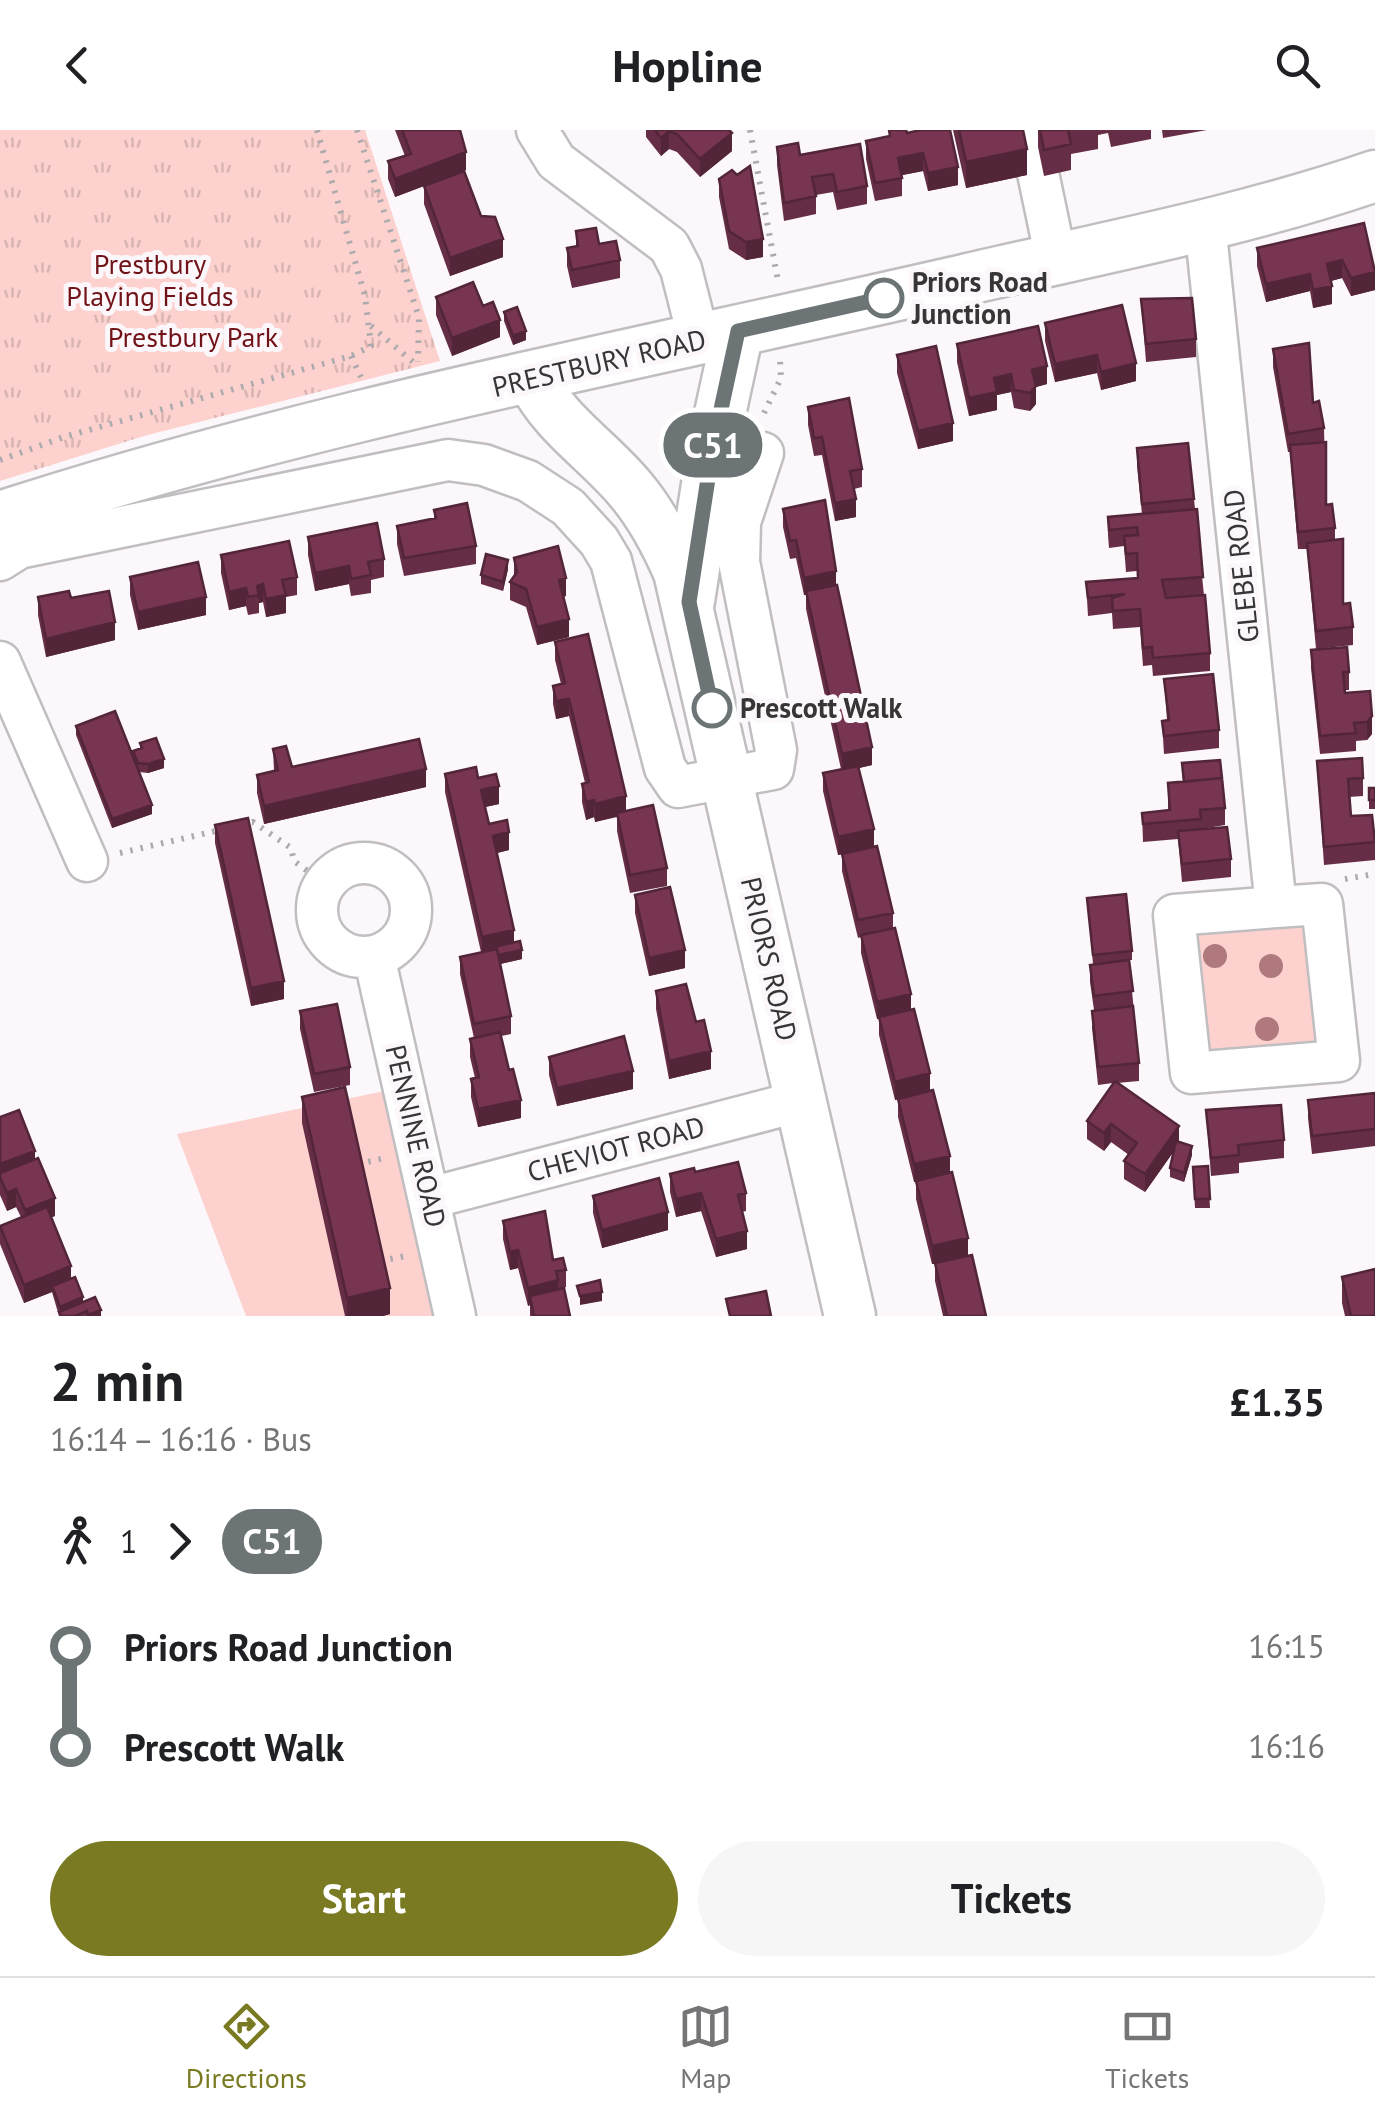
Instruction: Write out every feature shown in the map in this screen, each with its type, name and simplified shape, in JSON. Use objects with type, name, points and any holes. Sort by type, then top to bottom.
[{"type":"main road","name":"PRESTBURY ROAD","points":[[0,517],[105,483],[532,378],[747,338],[1205,224],[1375,176]]},
{"type":"main road","name":"PRIORS ROAD","points":[[689,602],[713,446],[747,338]]},
{"type":"main road","name":"PRIORS ROAD","points":[[532,378],[547,409],[630,488],[650,516],[667,542],[689,602],[850,1316]]},
{"type":"street","points":[[537,130],[556,162],[669,246],[681,269],[747,338]]},
{"type":"street","points":[[1029,130],[1056,259]]},
{"type":"street","name":"GLEBE ROAD","points":[[1205,224],[1276,907]]},
{"type":"street","points":[[0,560],[19,548],[448,460],[506,471],[568,506],[612,560],[665,768],[678,787],[772,769],[776,750],[739,562],[740,522],[763,453]]},
{"type":"street","points":[[0,662],[87,861]]},
{"type":"street","points":[[373,863],[397,876],[411,901],[408,929],[399,942],[374,956],[346,954],[324,937],[316,910],[324,883],[346,866],[373,863]]},
{"type":"street","points":[[1322,904],[1338,1061],[1191,1073],[1174,915],[1276,907],[1322,904]]},
{"type":"street","name":"PENNINE ROAD","points":[[374,956],[456,1316]]},
{"type":"street","name":"CHEVIOT ROAD","points":[[430,1198],[802,1101]]},
{"type":"path","points":[[0,460],[64,437],[351,356],[371,346],[371,326],[316,130]]},
{"type":"path","points":[[357,130],[418,317],[418,366],[371,326]]},
{"type":"path","points":[[750,130],[780,291],[766,294],[747,338],[781,378],[760,422],[763,453]]},
{"type":"path","points":[[87,861],[253,822],[291,848],[294,861],[324,883]]},
{"type":"green space","name":"Prestbury Playing Fields","points":[[0,130],[365,130],[440,361],[144,436],[0,481]]},
{"type":"green space","points":[[1322,904],[1339,1061],[1191,1073],[1174,915]]},
{"type":"green space","points":[[404,1087],[435,1316],[246,1316],[177,1134]]},
{"type":"building","points":[[402,130],[460,130],[466,152],[395,179],[388,161],[411,154]]},
{"type":"building","points":[[655,130],[732,133],[700,159],[677,134],[669,131],[661,138]]},
{"type":"building","points":[[889,130],[950,130],[958,167],[928,173],[923,153],[898,158],[902,178],[875,183],[866,141],[890,136]]},
{"type":"building","points":[[959,130],[1023,130],[1027,149],[966,162]]},
{"type":"building","points":[[1040,130],[1068,130],[1071,144],[1044,150]]},
{"type":"building","points":[[798,143],[800,155],[860,144],[867,186],[837,192],[833,174],[812,177],[816,196],[784,203],[777,147]]},
{"type":"building","points":[[750,166],[763,239],[746,242],[729,231],[719,179],[732,170],[737,175]]},
{"type":"building","points":[[464,171],[481,216],[495,217],[503,239],[450,258],[424,186]]},
{"type":"building","points":[[1364,223],[1375,272],[1351,278],[1342,260],[1327,264],[1332,286],[1313,290],[1310,274],[1266,284],[1257,248]]},
{"type":"building","points":[[596,228],[599,244],[616,241],[620,260],[572,270],[567,248],[578,246],[576,231]]},
{"type":"building","points":[[473,282],[483,306],[493,302],[500,320],[452,338],[436,297]]},
{"type":"building","points":[[1192,298],[1196,339],[1146,344],[1141,299]]},
{"type":"building","points":[[1122,305],[1136,363],[1101,372],[1097,355],[1055,364],[1045,323]]},
{"type":"building","points":[[517,307],[526,331],[513,336],[504,312]]},
{"type":"building","points":[[1038,326],[1047,366],[1032,370],[1036,386],[1030,393],[1014,390],[1011,374],[994,378],[997,392],[969,398],[957,344]]},
{"type":"building","points":[[1309,343],[1313,403],[1319,401],[1324,428],[1288,434],[1273,349]]},
{"type":"building","points":[[936,346],[953,423],[918,431],[897,355]]},
{"type":"building","points":[[849,398],[862,469],[850,471],[856,499],[835,503],[822,437],[814,438],[808,407]]},
{"type":"building","points":[[1326,442],[1326,505],[1332,504],[1335,528],[1298,532],[1290,445]]},
{"type":"building","points":[[1188,443],[1194,499],[1142,504],[1137,448]]},
{"type":"building","points":[[825,500],[836,571],[804,578],[796,540],[790,541],[783,509]]},
{"type":"building","points":[[467,503],[476,546],[404,558],[397,526],[436,518],[434,510]]},
{"type":"building","points":[[1197,509],[1203,577],[1162,580],[1166,598],[1205,595],[1210,653],[1153,658],[1152,647],[1143,648],[1140,609],[1113,611],[1112,598],[1125,594],[1088,598],[1086,582],[1138,578],[1137,553],[1126,554],[1124,536],[1138,535],[1137,527],[1109,530],[1108,517]]},
{"type":"building","points":[[377,523],[384,559],[368,562],[371,575],[351,579],[349,566],[315,573],[308,537]]},
{"type":"building","points":[[1343,539],[1343,604],[1350,603],[1353,627],[1316,631],[1307,543]]},
{"type":"building","points":[[289,541],[297,577],[282,580],[286,595],[266,599],[263,584],[257,586],[259,595],[248,597],[246,588],[229,592],[221,555]]},
{"type":"building","points":[[558,546],[566,578],[559,580],[569,619],[537,627],[526,589],[510,582],[517,572],[514,558]]},
{"type":"building","points":[[486,554],[508,560],[503,582],[481,575]]},
{"type":"building","points":[[198,562],[206,597],[138,612],[130,577]]},
{"type":"building","points":[[837,585],[872,747],[842,754],[806,591]]},
{"type":"building","points":[[69,591],[71,598],[109,591],[115,622],[46,639],[38,597]]},
{"type":"building","points":[[588,634],[626,796],[595,804],[594,800],[586,802],[582,784],[589,782],[569,699],[556,701],[553,686],[565,683],[555,642]]},
{"type":"building","points":[[1347,647],[1349,672],[1343,672],[1345,693],[1370,691],[1372,716],[1367,722],[1354,723],[1356,733],[1320,736],[1311,650]]},
{"type":"building","points":[[1213,674],[1219,730],[1164,736],[1162,721],[1169,720],[1164,679]]},
{"type":"building","points":[[115,711],[152,805],[112,819],[76,726]]},
{"type":"building","points":[[156,738],[164,759],[138,763],[133,751],[142,748],[140,743]]},
{"type":"building","points":[[419,739],[426,769],[264,806],[257,775],[278,770],[273,749],[286,746],[292,767]]},
{"type":"building","points":[[1362,758],[1363,778],[1348,779],[1351,816],[1372,815],[1375,842],[1324,847],[1317,761]]},
{"type":"building","points":[[1220,760],[1222,778],[1184,782],[1182,763]]},
{"type":"building","points":[[858,766],[874,829],[838,837],[823,773]]},
{"type":"building","points":[[476,767],[478,778],[496,774],[499,786],[481,790],[489,824],[507,820],[509,832],[493,836],[514,930],[482,937],[445,774]]},
{"type":"building","points":[[1222,778],[1225,808],[1200,810],[1201,819],[1143,824],[1142,813],[1170,810],[1168,783]]},
{"type":"building","points":[[1369,788],[1375,788],[1375,800],[1369,800]]},
{"type":"building","points":[[653,805],[667,868],[630,875],[617,813]]},
{"type":"building","points":[[248,818],[284,981],[251,988],[215,825]]},
{"type":"building","points":[[1227,827],[1231,859],[1182,864],[1178,831]]},
{"type":"building","points":[[877,846],[893,913],[858,920],[842,854]]},
{"type":"building","points":[[670,887],[685,950],[649,958],[635,895]]},
{"type":"building","points":[[1126,894],[1132,951],[1093,955],[1087,898]]},
{"type":"building","points":[[895,928],[911,994],[877,1002],[861,935]]},
{"type":"building","points":[[520,941],[522,950],[498,955],[494,949],[494,947]]},
{"type":"building","points":[[497,949],[511,1016],[474,1024],[460,957]]},
{"type":"building","points":[[1129,960],[1133,991],[1094,996],[1090,965]]},
{"type":"building","points":[[686,984],[696,1022],[704,1020],[711,1051],[669,1061],[656,991]]},
{"type":"building","points":[[337,1004],[350,1067],[314,1074],[300,1011]]},
{"type":"building","points":[[1133,1006],[1139,1063],[1098,1067],[1092,1011]]},
{"type":"building","points":[[914,1009],[930,1073],[895,1082],[879,1017]]},
{"type":"building","points":[[500,1032],[521,1100],[478,1109],[471,1079],[479,1077],[470,1039]]},
{"type":"building","points":[[624,1036],[633,1071],[557,1088],[549,1057]]},
{"type":"building","points":[[1115,1081],[1179,1126],[1145,1174],[1124,1161],[1137,1143],[1111,1124],[1104,1133],[1087,1121]]},
{"type":"building","points":[[345,1087],[390,1288],[347,1298],[302,1097]]},
{"type":"building","points":[[933,1090],[950,1156],[914,1164],[898,1099]]},
{"type":"building","points":[[1375,1093],[1375,1129],[1312,1136],[1308,1100]]},
{"type":"building","points":[[1281,1105],[1284,1140],[1238,1145],[1239,1155],[1211,1158],[1206,1110]]},
{"type":"building","points":[[19,1110],[35,1151],[0,1164],[0,1117]]},
{"type":"building","points":[[1176,1141],[1192,1146],[1184,1173],[1170,1168]]},
{"type":"building","points":[[38,1158],[55,1198],[25,1210],[16,1189],[7,1193],[0,1173]]},
{"type":"building","points":[[738,1162],[746,1193],[738,1195],[747,1231],[716,1239],[701,1193],[676,1199],[670,1174]]},
{"type":"building","points":[[1208,1166],[1210,1199],[1195,1199],[1193,1167]]},
{"type":"building","points":[[952,1172],[968,1238],[932,1246],[916,1181]]},
{"type":"building","points":[[659,1178],[668,1212],[602,1230],[593,1196]]},
{"type":"building","points":[[47,1207],[71,1266],[24,1285],[0,1226]]},
{"type":"building","points":[[545,1211],[553,1260],[563,1258],[566,1270],[556,1271],[558,1280],[528,1288],[518,1250],[510,1252],[503,1221]]},
{"type":"building","points":[[972,1255],[986,1316],[947,1316],[935,1263]]},
{"type":"building","points":[[1375,1269],[1375,1316],[1351,1316],[1342,1277]]},
{"type":"building","points":[[75,1277],[83,1297],[60,1307],[52,1286]]},
{"type":"building","points":[[600,1280],[602,1292],[580,1296],[577,1286]]},
{"type":"building","points":[[564,1288],[570,1316],[534,1316],[530,1296]]},
{"type":"building","points":[[766,1291],[771,1316],[730,1316],[726,1299]]},
{"type":"building","points":[[95,1297],[101,1310],[75,1316],[61,1316],[59,1312]]},
{"type":"bus line","name":"C51","points":[[712,708],[689,602],[713,446],[738,331],[884,298]]},
{"type":"place","name":"Priors Road Junction","points":[[884,298]]},
{"type":"place","name":"Prescott Walk","points":[[712,708]]},
{"type":"park label","name":"Prestbury Park","points":[[193,337]]}]
